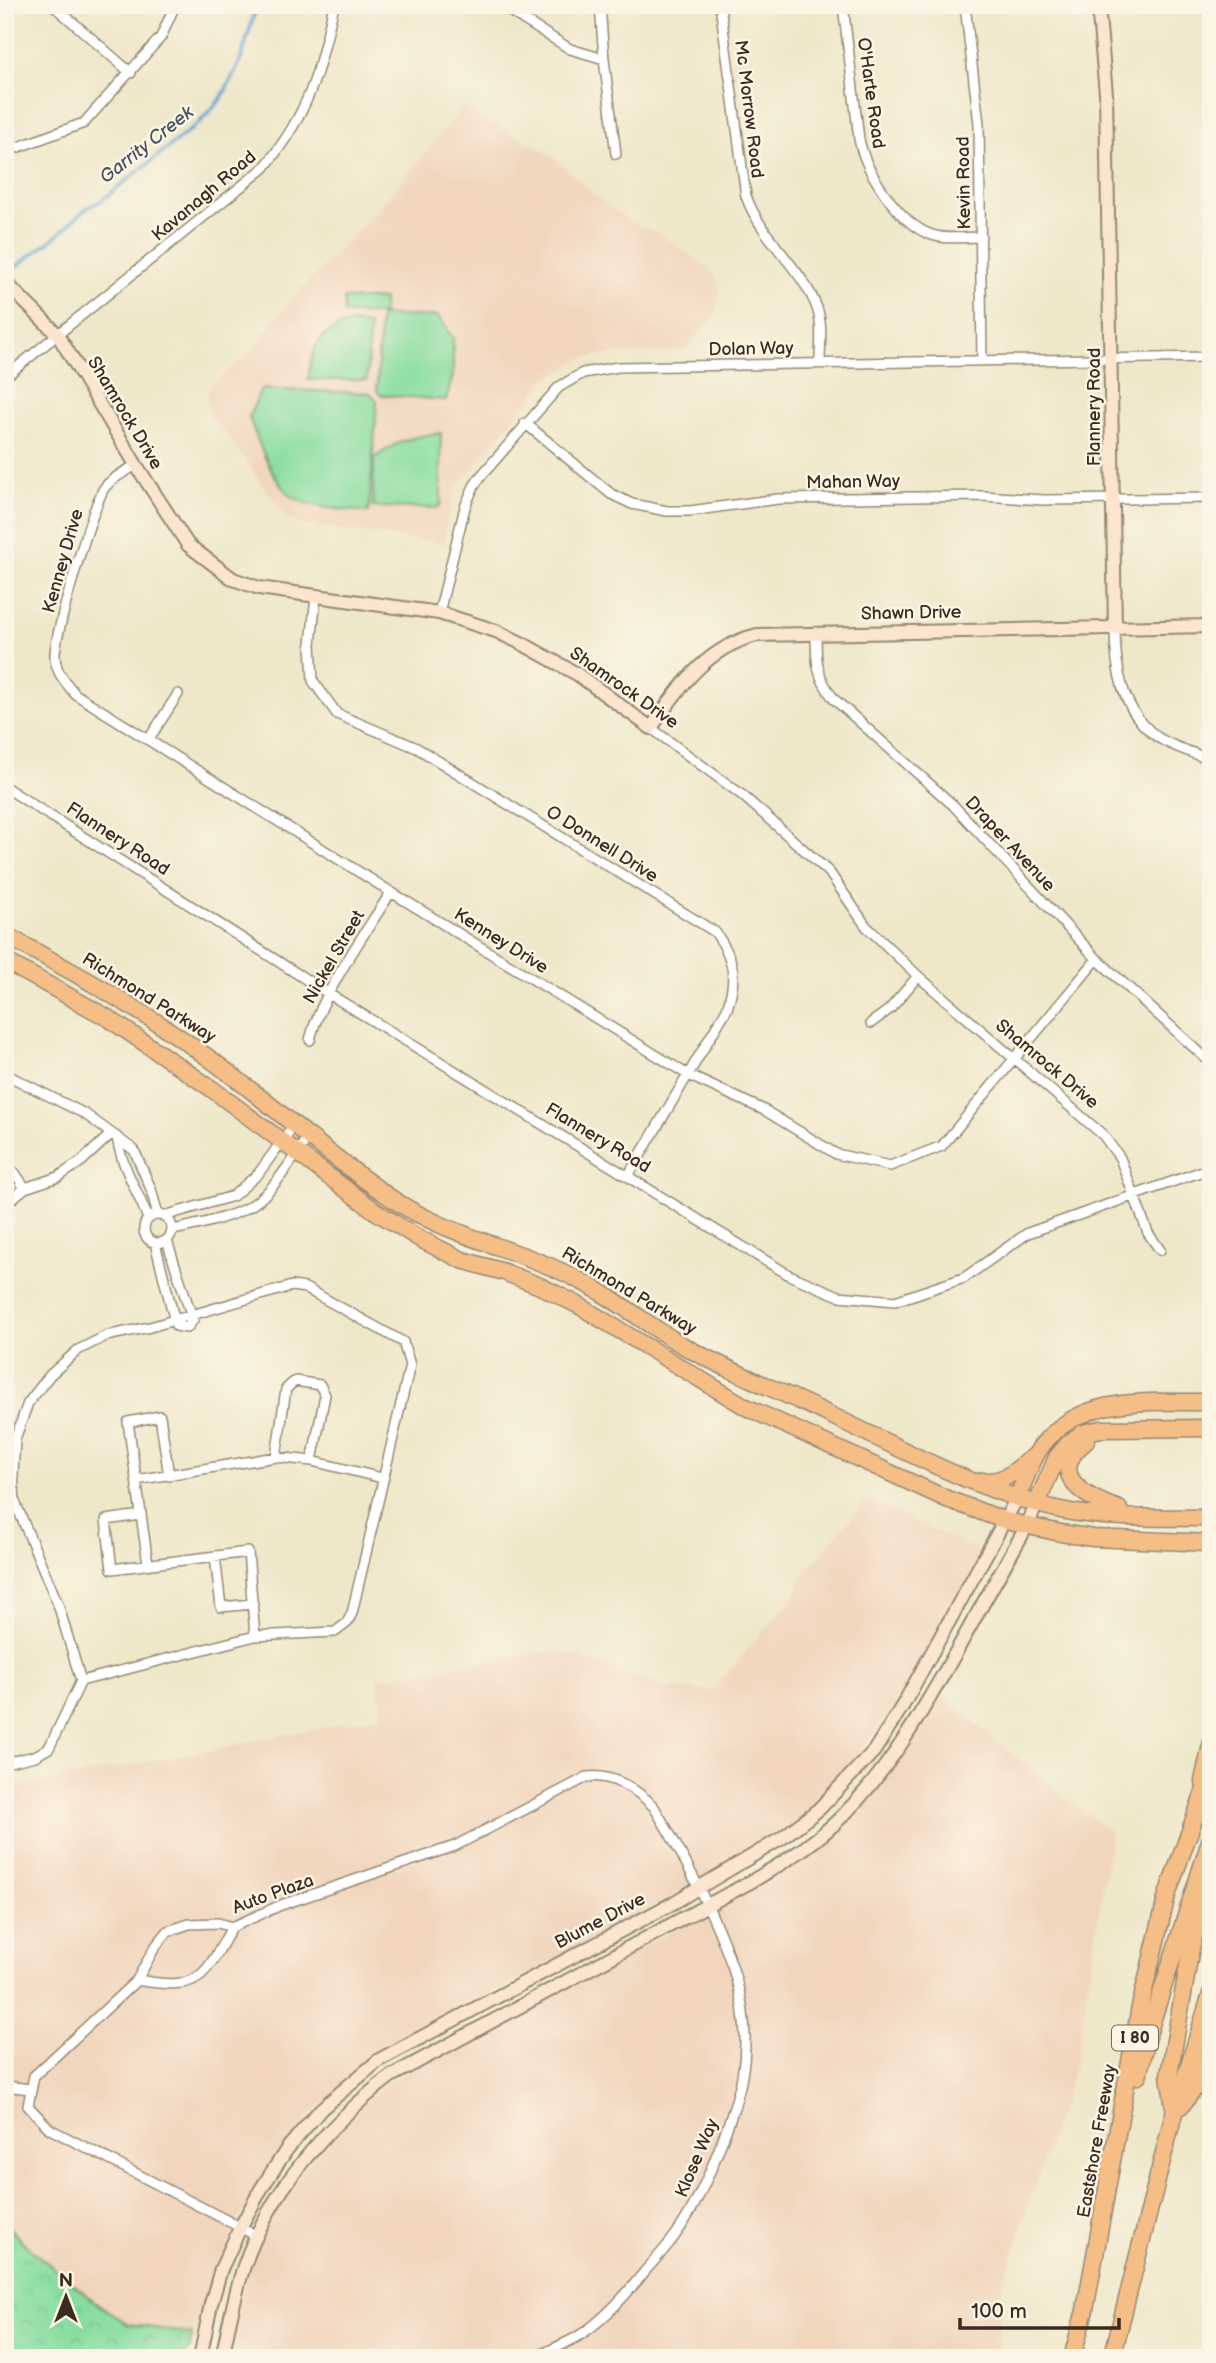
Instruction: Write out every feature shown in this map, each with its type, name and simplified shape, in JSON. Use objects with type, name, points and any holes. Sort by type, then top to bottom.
[{"type":"highway","name":"Richmond Parkway","points":[[5,935],[112,993],[200,1052],[293,1126],[390,1198],[426,1220],[510,1250],[582,1282],[688,1349],[967,1480],[1017,1498],[1064,1510],[1211,1518]]},
{"type":"highway","points":[[5,961],[108,1017],[212,1089],[375,1211],[420,1239],[462,1260],[540,1286],[746,1407],[947,1499],[1006,1521],[1093,1538],[1211,1543]]},
{"type":"highway","points":[[967,1480],[998,1482],[1037,1454],[1061,1425],[1095,1409],[1126,1404],[1211,1402]]},
{"type":"highway","points":[[1037,1503],[1057,1457],[1069,1443],[1083,1433],[1101,1429],[1211,1428]]},
{"type":"highway","points":[[1116,1430],[1086,1441],[1075,1450],[1069,1465],[1070,1479],[1079,1490],[1100,1503],[1145,1516]]},
{"type":"highway","points":[[1017,1498],[1037,1454]]},
{"type":"highway","points":[[1196,1809],[1211,1745]]},
{"type":"highway","name":"Eastshore Freeway","points":[[1072,2358],[1085,2310],[1140,2007],[1167,1895],[1211,1772]]},
{"type":"highway","points":[[1085,2310],[1149,2031],[1211,1838]]},
{"type":"highway","points":[[1174,2114],[1170,2075],[1191,1948],[1211,1872]]},
{"type":"highway","points":[[1112,2358],[1174,2114],[1211,1994]]},
{"type":"highway","points":[[1174,2114],[1197,2085],[1211,2051]]},
{"type":"street","points":[[53,5],[131,73]]},
{"type":"street","points":[[6,149],[84,124],[160,37],[175,5]]},
{"type":"street","name":"Kavanagh Road","points":[[58,335],[264,168],[290,134],[310,97],[334,5]]},
{"type":"street","points":[[500,5],[570,49],[604,59]]},
{"type":"street","points":[[600,5],[604,59],[617,154]]},
{"type":"street","name":"Mc Morrow Road","points":[[720,5],[746,195],[765,232],[813,300],[819,319],[820,363]]},
{"type":"street","name":"O'Harte Road","points":[[843,5],[859,139],[870,171],[906,218],[923,232],[940,237],[981,237]]},
{"type":"street","name":"Kevin Road","points":[[965,5],[978,114],[982,360]]},
{"type":"street","name":"Flannery Road","points":[[1098,5],[1107,94],[1116,668],[1122,690],[1136,713],[1156,736],[1211,760]]},
{"type":"street","name":"Shamrock Drive","points":[[5,282],[58,335],[136,465],[188,545],[233,579],[259,588],[439,613],[496,631],[577,674],[742,795],[829,872],[866,926],[918,976],[1103,1135],[1120,1158],[1147,1233],[1160,1250]]},
{"type":"street","points":[[5,377],[58,335]]},
{"type":"street","name":"Dolan Way","points":[[439,613],[468,497],[481,476],[525,423],[566,381],[583,373],[601,368],[1211,357]]},
{"type":"street","name":"Mahan Way","points":[[525,423],[611,494],[632,504],[667,511],[690,511],[778,499],[983,496],[1044,500],[1211,498]]},
{"type":"street","name":"Kenney Drive","points":[[136,465],[106,486],[94,507],[58,634],[55,656],[60,676],[75,694],[690,1076],[764,1110],[836,1154],[890,1166],[942,1146],[1097,959]]},
{"type":"street","name":"O Donnell Drive","points":[[316,596],[311,644],[313,681],[337,714],[417,748],[715,932],[726,947],[734,970],[733,991],[727,1009],[690,1076],[628,1176]]},
{"type":"street","name":"Shawn Drive","points":[[651,728],[690,675],[709,657],[728,645],[757,635],[1211,626]]},
{"type":"street","name":"Draper Avenue","points":[[816,632],[818,672],[834,699],[953,806],[1097,959],[1211,1063]]},
{"type":"street","points":[[149,739],[178,694]]},
{"type":"street","name":"Flannery Road","points":[[5,788],[329,994],[789,1275],[839,1296],[895,1301],[964,1278],[1028,1233],[1211,1168]]},
{"type":"street","name":"Nickel Street","points":[[310,1040],[315,1021],[329,994],[391,892]]},
{"type":"street","points":[[871,1023],[890,1009],[918,976]]},
{"type":"street","points":[[5,1074],[85,1114],[134,1150],[161,1215],[170,1221],[173,1230],[167,1241],[191,1314]]},
{"type":"street","points":[[148,1219],[233,1196],[258,1174],[293,1126]]},
{"type":"street","points":[[5,1204],[25,1188],[58,1177],[114,1135]]},
{"type":"street","points":[[114,1135],[120,1156],[139,1193],[148,1219],[144,1232],[149,1241],[155,1244],[167,1241]]},
{"type":"street","points":[[173,1230],[204,1223],[251,1206],[269,1191],[308,1137]]},
{"type":"street","points":[[5,1169],[15,1173],[25,1188]]},
{"type":"street","points":[[155,1244],[174,1319]]},
{"type":"street","points":[[164,1278],[178,1274]]},
{"type":"street","points":[[5,1748],[7,1762],[36,1756],[49,1748],[81,1681],[58,1604],[15,1502],[15,1439],[28,1403],[50,1375],[78,1350],[106,1336],[149,1327],[292,1286],[305,1288],[402,1342],[410,1365],[352,1613],[347,1623],[335,1632],[255,1636],[81,1681]]},
{"type":"street","points":[[276,1457],[286,1389],[295,1381],[320,1385],[325,1395],[312,1461]]},
{"type":"street","points":[[148,1564],[128,1422],[160,1416],[169,1476]]},
{"type":"street","points":[[136,1480],[276,1457],[312,1461],[382,1478]]},
{"type":"street","name":"Blume Drive","points":[[200,2358],[211,2304],[222,2269],[240,2228],[287,2149],[321,2109],[380,2060],[697,1888],[782,1838],[819,1809],[874,1751],[912,1690],[1017,1498]]},
{"type":"street","points":[[222,2358],[243,2268],[257,2236],[277,2199],[305,2158],[345,2114],[391,2076],[707,1906],[795,1856],[832,1826],[862,1796],[890,1761],[919,1716],[1027,1526],[1037,1503]]},
{"type":"street","points":[[141,1515],[106,1520],[112,1569],[248,1552],[255,1636]]},
{"type":"street","points":[[215,1556],[222,1607],[253,1604]]},
{"type":"street","name":"Auto Plaza","points":[[30,2089],[34,2076],[136,1979],[168,1931],[189,1924],[218,1923],[232,1927],[281,1905],[455,1846],[587,1777],[612,1779],[646,1798],[660,1816],[707,1906]]},
{"type":"street","name":"Klose Way","points":[[533,2358],[578,2336],[626,2295],[677,2233],[701,2192],[738,2101],[745,2056],[741,2000],[730,1962],[707,1906]]},
{"type":"street","points":[[136,1979],[162,1984],[201,1977],[232,1927]]},
{"type":"street","points":[[5,2086],[30,2089],[28,2106],[50,2129],[257,2236]]},
{"type":"shaded area","points":[[463,107],[551,155],[592,193],[630,222],[660,234],[710,269],[720,289],[716,315],[683,351],[599,355],[581,359],[548,378],[456,488],[446,524],[445,543],[298,524],[286,518],[224,431],[209,415],[207,394],[212,384],[251,351],[290,301],[373,215]]},
{"type":"shaded area","points":[[867,1499],[986,1554],[908,1689],[827,1795],[795,1823],[692,1886],[392,2047],[311,2114],[236,2222],[198,2343],[128,2329],[23,2241],[5,2218],[5,1790],[382,1716],[378,1678],[560,1650],[664,1687],[712,1691],[797,1592],[800,1579]]},
{"type":"shaded area","points":[[938,1693],[1111,1832],[1077,2058],[1002,2287],[998,2358],[226,2358],[256,2234],[311,2158],[386,2083],[616,1960],[781,1876],[840,1827],[892,1768]]},
{"type":"green space","points":[[344,299],[383,299],[383,314],[344,314]]},
{"type":"green space","points":[[380,316],[438,316],[453,338],[453,375],[446,400],[381,395],[377,391]]},
{"type":"green space","points":[[350,323],[369,325],[367,380],[308,380],[318,343],[330,331]]},
{"type":"green space","points":[[261,389],[370,393],[377,401],[369,512],[310,505],[287,492],[267,461],[249,417]]},
{"type":"green space","points":[[441,433],[441,504],[437,508],[373,507],[374,458],[406,440]]},
{"type":"green space","points":[[5,2222],[22,2242],[98,2304],[128,2324],[192,2334],[190,2348],[181,2358],[5,2358]]},
{"type":"waterway","name":"Garrity Creek","points":[[9,272],[53,239],[88,207],[101,201],[199,123],[221,99],[240,62],[257,5]]}]
